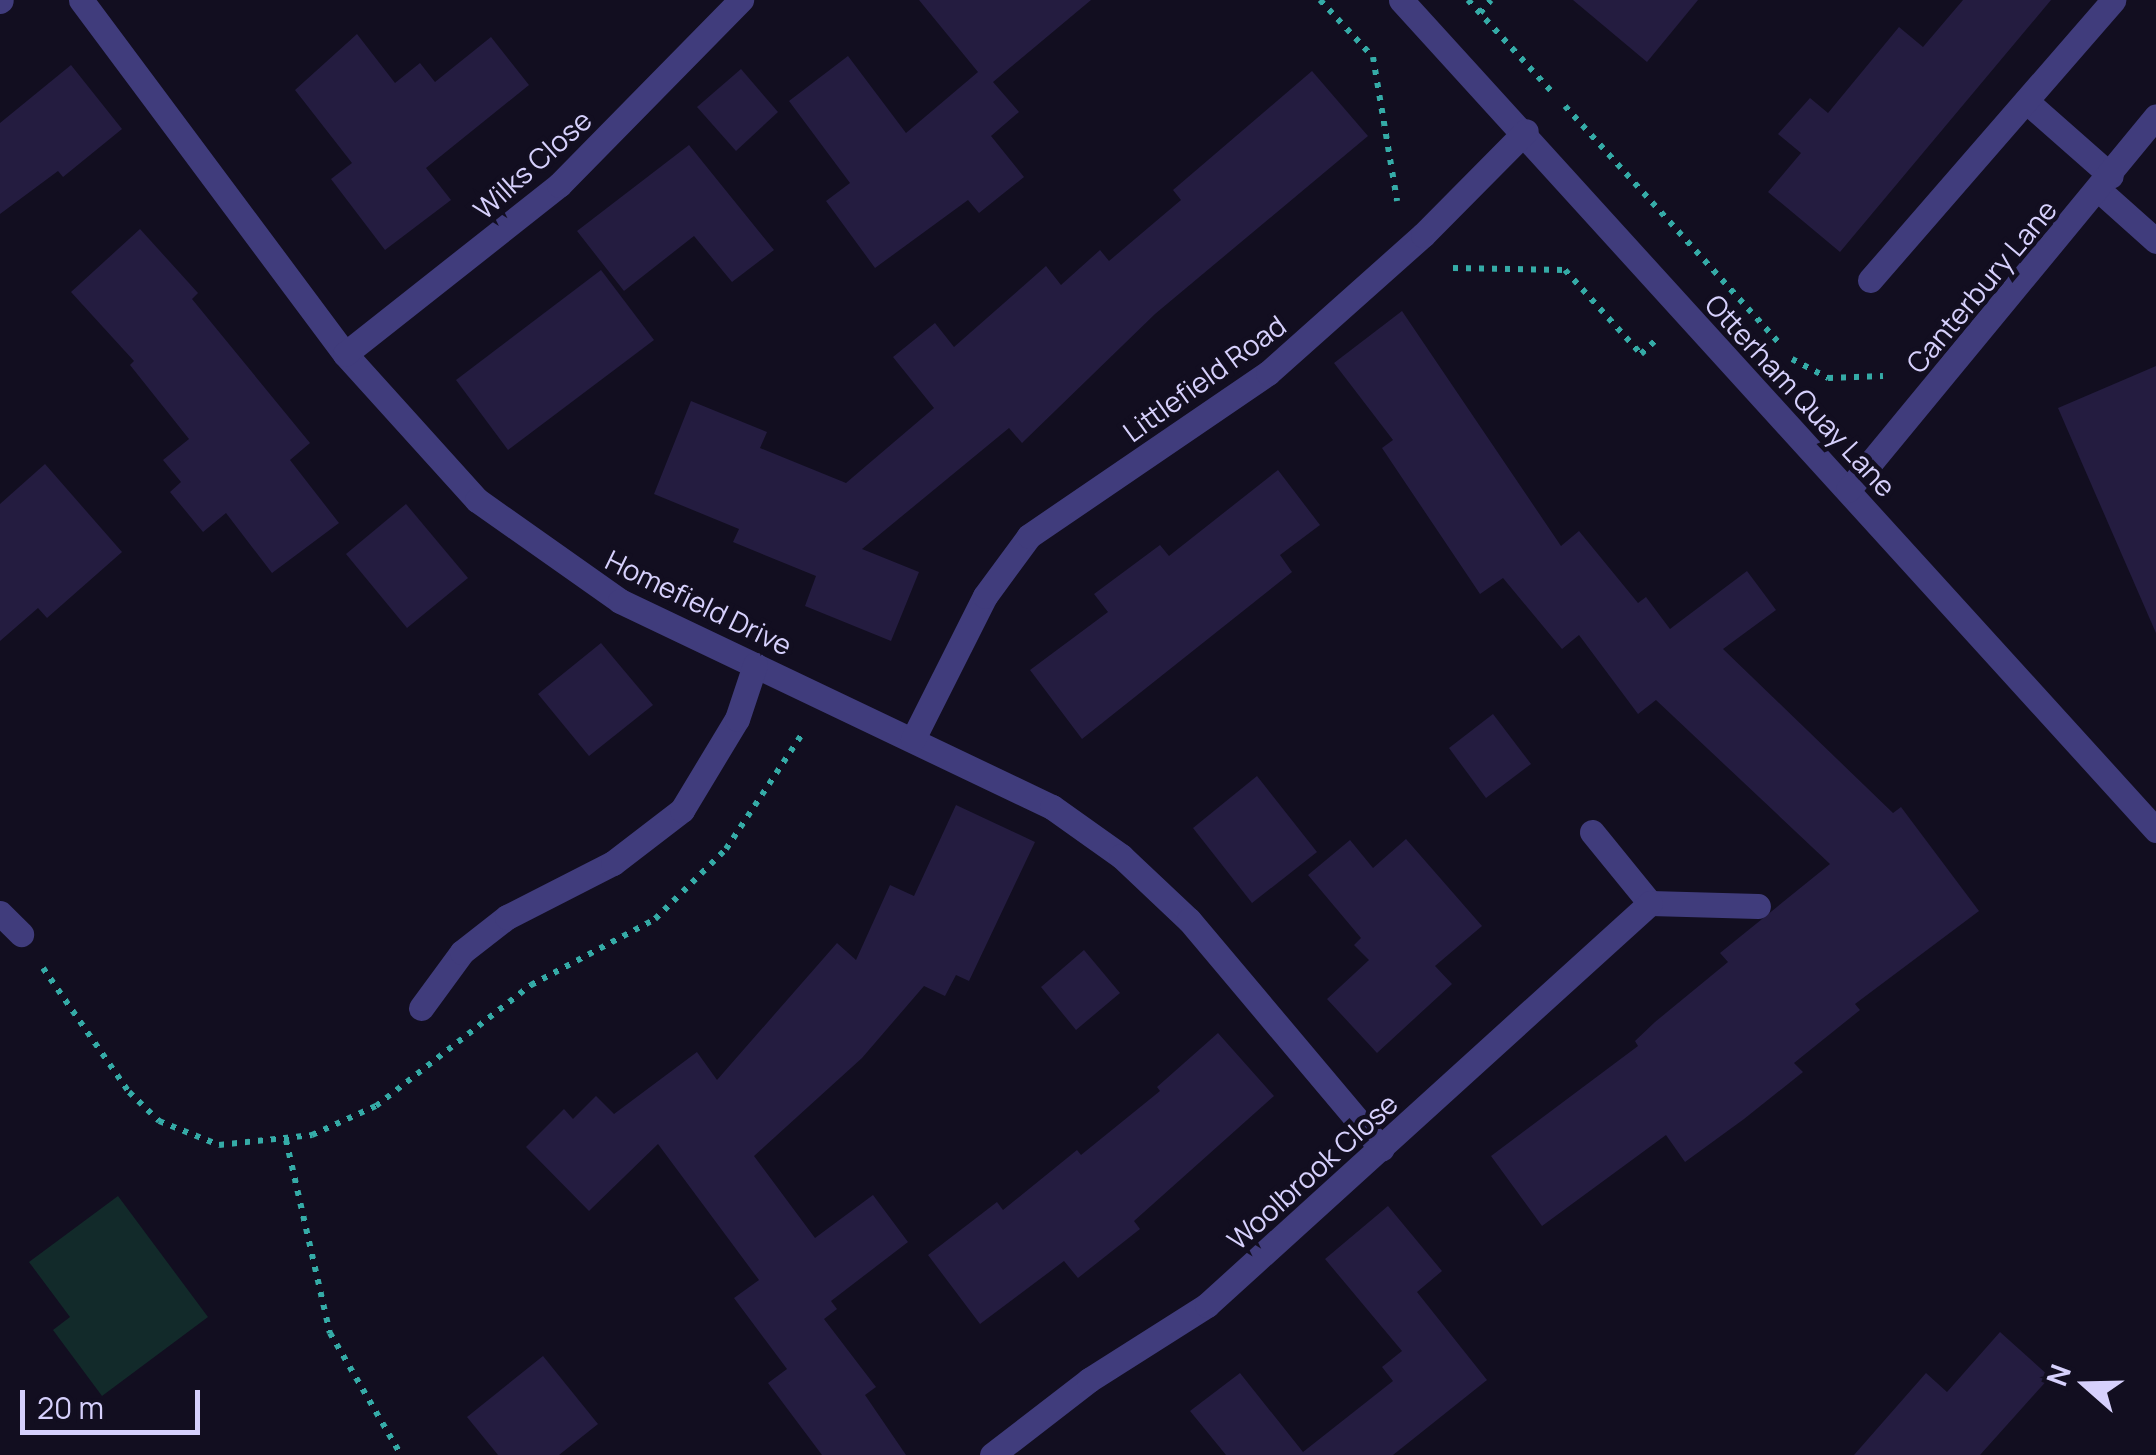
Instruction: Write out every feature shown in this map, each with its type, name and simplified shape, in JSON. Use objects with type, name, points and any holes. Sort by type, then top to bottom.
[{"type":"street","name":"Homefield Drive","points":[[81,0],[345,354],[434,458],[516,529],[620,601],[1052,807],[1121,856],[1189,920],[1382,1149]]},
{"type":"street","name":"Wilks Close","points":[[345,354],[559,185],[741,0]]},
{"type":"street","name":"Otterham Quay Lane","points":[[1401,0],[1526,131],[2156,830]]},
{"type":"street","points":[[1870,280],[2113,0]]},
{"type":"street","points":[[2026,102],[2156,241]]},
{"type":"street","name":"Canterbury Lane","points":[[1848,490],[2105,184],[2156,117]]},
{"type":"street","name":"Littlefield Road","points":[[914,739],[985,596],[1029,536],[1268,374],[1423,236],[1526,131]]},
{"type":"street","points":[[420,1008],[462,952],[507,918],[613,862],[682,810],[737,719],[754,665]]},
{"type":"street","points":[[1592,832],[1650,902],[1758,906]]},
{"type":"street","name":"Woolbrook Close","points":[[992,1455],[1089,1380],[1207,1304],[1650,902]]},
{"type":"street","points":[[0,914],[20,934]]},
{"type":"path","points":[[1468,0],[1791,359],[1835,379],[1894,373]]},
{"type":"path","points":[[1480,13],[1490,0]]},
{"type":"path","points":[[20,934],[92,1041]]},
{"type":"path","points":[[286,1140],[330,1333],[401,1455]]},
{"type":"green space","points":[[118,1196],[208,1317],[102,1396],[53,1330],[70,1317],[29,1262]]},
{"type":"building","points":[[919,0],[1091,0],[993,82],[1019,112],[991,136],[1024,177],[979,213],[968,200],[875,268],[826,201],[850,183],[789,101],[848,56],[906,133],[978,72]]},
{"type":"building","points":[[1573,0],[1698,0],[1647,62]]},
{"type":"building","points":[[1963,0],[2051,0],[1840,252],[1768,192],[1801,153],[1778,134],[1810,98],[1828,113],[1899,27],[1923,47]]},
{"type":"building","points":[[357,34],[395,83],[420,63],[435,82],[491,37],[529,85],[426,168],[451,200],[385,250],[331,179],[352,163],[295,90]]},
{"type":"building","points":[[71,65],[122,129],[63,177],[58,171],[0,214],[0,123]]},
{"type":"building","points":[[741,69],[778,112],[736,151],[697,107]]},
{"type":"building","points":[[1312,71],[1368,136],[1155,314],[1022,443],[1009,428],[862,549],[919,572],[891,641],[805,606],[816,576],[733,542],[739,529],[654,494],[691,401],[767,432],[760,448],[846,483],[934,408],[893,357],[935,323],[954,347],[1046,266],[1061,285],[1100,250],[1109,261],[1181,200],[1173,190]]},
{"type":"building","points":[[689,145],[774,250],[732,282],[694,236],[624,291],[577,231]]},
{"type":"building","points":[[140,229],[198,293],[192,299],[310,443],[290,460],[339,523],[272,573],[226,513],[203,532],[170,492],[181,482],[163,460],[189,439],[130,365],[134,361],[71,292]]},
{"type":"building","points":[[601,270],[654,340],[508,450],[456,380]]},
{"type":"building","points":[[1402,311],[1561,546],[1579,531],[1638,603],[1646,597],[1670,629],[1747,571],[1776,610],[1723,649],[1893,813],[1901,807],[1979,911],[1855,1004],[1860,1010],[1794,1063],[1803,1072],[1685,1162],[1666,1135],[1542,1226],[1491,1156],[1638,1046],[1635,1041],[1655,1022],[1728,962],[1720,953],[1830,864],[1656,700],[1638,714],[1579,635],[1562,649],[1503,578],[1480,594],[1382,448],[1393,440],[1334,363]]},
{"type":"building","points":[[2156,366],[2156,633],[2058,408]]},
{"type":"building","points":[[45,464],[122,552],[47,618],[38,608],[0,641],[0,504]]},
{"type":"building","points":[[1278,470],[1320,525],[1280,555],[1292,572],[1082,739],[1030,670],[1108,612],[1094,594],[1160,545],[1169,556]]},
{"type":"building","points":[[406,504],[468,578],[407,628],[346,554]]},
{"type":"building","points":[[601,643],[653,705],[589,756],[538,694]]},
{"type":"building","points":[[1493,714],[1531,764],[1486,798],[1449,748]]},
{"type":"building","points":[[1257,776],[1317,852],[1252,903],[1193,828]]},
{"type":"building","points":[[956,805],[1035,842],[969,981],[956,975],[945,996],[924,986],[862,1058],[754,1156],[815,1238],[873,1195],[908,1242],[831,1301],[837,1309],[824,1319],[876,1387],[865,1395],[906,1455],[822,1455],[768,1383],[787,1369],[734,1298],[759,1280],[658,1144],[589,1211],[526,1147],[564,1109],[573,1119],[596,1096],[614,1114],[697,1052],[717,1080],[837,943],[856,960],[890,885],[914,896]]},
{"type":"building","points":[[1406,839],[1482,926],[1435,966],[1452,984],[1377,1053],[1327,999],[1369,960],[1354,945],[1361,938],[1308,875],[1350,840],[1373,868]]},
{"type":"building","points":[[1084,950],[1120,993],[1076,1030],[1041,987]]},
{"type":"building","points":[[1218,1033],[1274,1096],[1134,1221],[1140,1229],[1078,1278],[1064,1261],[980,1324],[928,1255],[997,1202],[1003,1210],[1077,1150],[1081,1155],[1160,1091],[1157,1087]]},
{"type":"building","points":[[1388,1206],[1442,1271],[1417,1292],[1487,1380],[1393,1455],[1226,1455],[1190,1411],[1240,1373],[1303,1452],[1393,1381],[1382,1367],[1402,1351],[1325,1259]]},
{"type":"building","points":[[2000,1332],[2050,1377],[1980,1455],[1854,1455],[1926,1373],[1947,1392]]},
{"type":"building","points":[[543,1356],[598,1424],[559,1455],[498,1455],[467,1417]]}]
